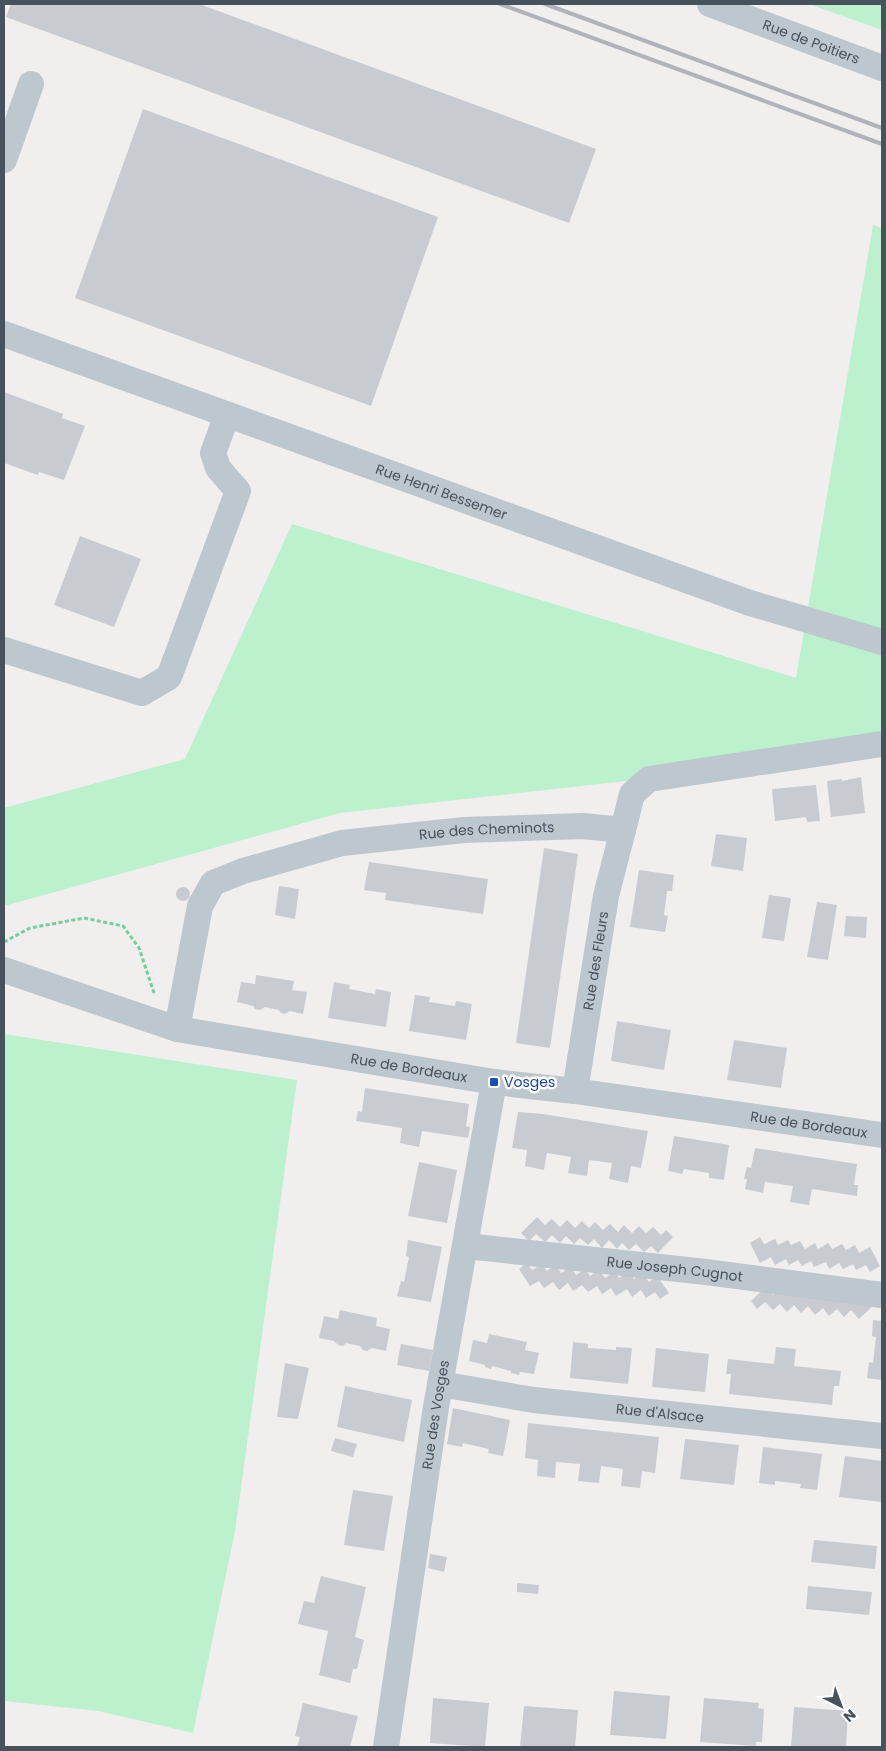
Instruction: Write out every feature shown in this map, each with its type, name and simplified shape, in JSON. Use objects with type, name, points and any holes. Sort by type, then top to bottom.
[{"type":"street","name":"Rue de Poitiers","points":[[710,4],[882,68]]},
{"type":"street","points":[[4,160],[31,84]]},
{"type":"street","name":"Rue Henri Bessemer","points":[[4,334],[750,603],[882,642]]},
{"type":"street","points":[[4,650],[142,692],[169,677],[238,491],[218,468],[213,453],[227,415]]},
{"type":"street","points":[[623,830],[632,794],[649,779],[882,744]]},
{"type":"street","name":"Rue des Cheminots","points":[[169,1026],[200,906],[213,883],[243,871],[342,843],[464,830],[583,826],[623,830]]},
{"type":"street","name":"Rue des Fleurs","points":[[575,1091],[606,896],[623,830]]},
{"type":"street","name":"Rue de Bordeaux","points":[[4,970],[169,1026],[494,1082],[575,1091],[882,1135]]},
{"type":"street","name":"Rue des Vosges","points":[[386,1747],[440,1384],[494,1082]]},
{"type":"street","name":"Rue Joseph Cugnot","points":[[466,1246],[697,1271],[882,1295]]},
{"type":"street","name":"Rue d'Alsace","points":[[440,1384],[534,1400],[882,1436]]},
{"type":"path","points":[[4,942],[30,928],[84,918],[123,926],[139,948],[154,992],[169,1026]]},
{"type":"green space","points":[[809,4],[882,4],[882,30]]},
{"type":"green space","points":[[873,225],[882,228],[882,741],[741,768],[340,813],[4,906],[4,808],[185,759],[292,524],[796,678]]},
{"type":"green space","points":[[4,1034],[297,1080],[235,1531],[193,1733],[99,1711],[4,1701]]},
{"type":"building","points":[[11,4],[199,4],[596,149],[569,223],[6,17]]},
{"type":"building","points":[[143,109],[438,217],[371,406],[75,298]]},
{"type":"building","points":[[4,392],[63,414],[62,418],[85,426],[64,480],[39,472],[38,475],[4,463]]},
{"type":"building","points":[[80,536],[141,559],[114,627],[54,605]]},
{"type":"building","points":[[861,777],[865,813],[831,817],[827,781],[842,779],[842,781]]},
{"type":"building","points":[[816,785],[820,821],[807,822],[806,817],[775,821],[772,789]]},
{"type":"building","points":[[716,834],[747,838],[743,871],[711,866]]},
{"type":"building","points":[[544,848],[578,854],[550,1048],[516,1043]]},
{"type":"building","points":[[369,862],[488,879],[483,914],[385,900],[386,893],[364,890]]},
{"type":"building","points":[[639,870],[674,875],[672,891],[667,891],[664,915],[668,916],[665,932],[630,927]]},
{"type":"building","points":[[279,886],[299,889],[295,919],[275,915]]},
{"type":"building","points":[[183,887],[188,889],[190,894],[188,899],[183,901],[178,899],[176,894],[178,889]]},
{"type":"building","points":[[769,895],[791,898],[784,941],[762,938]]},
{"type":"building","points":[[817,902],[837,905],[828,960],[807,957]]},
{"type":"building","points":[[846,916],[867,917],[866,938],[844,936]]},
{"type":"building","points":[[256,975],[294,981],[292,990],[307,992],[303,1014],[290,1011],[285,1014],[279,1010],[265,1007],[260,1010],[237,1002],[241,982],[255,984]]},
{"type":"building","points":[[334,982],[350,985],[349,989],[375,994],[376,989],[391,992],[386,1027],[328,1018]]},
{"type":"building","points":[[415,995],[430,997],[429,1002],[455,1006],[456,1001],[472,1004],[466,1040],[409,1031]]},
{"type":"building","points":[[617,1021],[671,1030],[664,1070],[611,1061]]},
{"type":"building","points":[[734,1040],[787,1048],[781,1088],[727,1080]]},
{"type":"building","points":[[365,1088],[469,1104],[466,1126],[470,1127],[468,1138],[422,1131],[419,1147],[400,1143],[402,1128],[356,1121],[358,1111],[362,1112]]},
{"type":"building","points":[[518,1112],[543,1114],[648,1131],[641,1168],[631,1166],[628,1183],[609,1179],[612,1163],[589,1160],[587,1176],[568,1173],[571,1157],[547,1153],[544,1170],[525,1166],[527,1150],[512,1148]]},
{"type":"building","points":[[674,1136],[729,1145],[724,1180],[709,1178],[709,1173],[684,1169],[682,1174],[668,1171]]},
{"type":"building","points":[[755,1148],[857,1164],[854,1185],[858,1185],[857,1196],[812,1189],[809,1205],[790,1202],[793,1186],[765,1182],[763,1193],[745,1189],[747,1179],[744,1179],[747,1167],[751,1168]]},
{"type":"building","points":[[419,1162],[457,1170],[447,1223],[408,1216]]},
{"type":"building","points":[[537,1217],[545,1225],[552,1219],[560,1227],[567,1220],[575,1228],[582,1221],[589,1228],[595,1222],[603,1230],[610,1224],[618,1232],[624,1225],[632,1233],[639,1226],[646,1233],[653,1227],[661,1235],[666,1230],[673,1237],[658,1253],[651,1246],[644,1252],[636,1244],[629,1250],[622,1243],[617,1249],[609,1240],[602,1248],[594,1239],[588,1245],[580,1238],[574,1244],[566,1236],[560,1243],[552,1235],[545,1242],[536,1234],[529,1241],[521,1233]]},
{"type":"building","points":[[760,1237],[764,1244],[775,1239],[778,1245],[788,1240],[791,1245],[800,1241],[805,1249],[815,1243],[818,1249],[828,1243],[832,1249],[842,1244],[846,1250],[855,1245],[859,1253],[870,1247],[880,1266],[870,1272],[866,1265],[856,1270],[853,1264],[843,1269],[839,1263],[829,1269],[826,1262],[814,1267],[811,1261],[802,1266],[798,1260],[789,1265],[786,1259],[775,1265],[771,1257],[760,1263],[750,1243]]},
{"type":"building","points":[[408,1240],[442,1247],[431,1302],[397,1296],[401,1281],[404,1282],[409,1257],[406,1256]]},
{"type":"building","points":[[527,1263],[532,1270],[542,1264],[547,1271],[556,1265],[561,1273],[571,1267],[576,1275],[585,1269],[590,1276],[599,1270],[605,1278],[615,1271],[619,1278],[628,1272],[634,1279],[643,1273],[649,1282],[657,1276],[669,1293],[660,1299],[655,1292],[646,1298],[641,1290],[632,1297],[627,1289],[616,1296],[611,1288],[602,1294],[597,1286],[588,1292],[582,1285],[573,1291],[568,1283],[559,1290],[553,1282],[544,1288],[539,1281],[530,1286],[519,1269]]},
{"type":"building","points":[[766,1287],[773,1295],[781,1288],[875,1304],[859,1319],[851,1310],[844,1317],[837,1309],[829,1316],[823,1308],[815,1315],[808,1306],[801,1313],[794,1305],[787,1312],[780,1304],[773,1310],[765,1302],[757,1309],[751,1301]]},
{"type":"building","points":[[340,1310],[377,1318],[376,1326],[390,1329],[386,1351],[372,1348],[367,1351],[363,1350],[360,1346],[346,1343],[343,1346],[338,1345],[334,1341],[319,1338],[324,1316],[338,1319]]},
{"type":"building","points":[[873,1320],[882,1321],[882,1380],[867,1378],[869,1362],[873,1363],[876,1337],[872,1336]]},
{"type":"building","points":[[489,1334],[527,1342],[525,1350],[539,1353],[534,1374],[520,1372],[519,1375],[492,1366],[491,1369],[485,1367],[485,1365],[469,1361],[473,1340],[487,1343]]},
{"type":"building","points":[[573,1342],[588,1344],[588,1348],[616,1350],[616,1347],[632,1348],[628,1384],[570,1378]]},
{"type":"building","points":[[401,1344],[433,1350],[429,1371],[397,1365]]},
{"type":"building","points":[[776,1347],[796,1349],[794,1366],[841,1371],[839,1386],[834,1386],[832,1405],[729,1394],[731,1374],[726,1374],[728,1359],[774,1364]]},
{"type":"building","points":[[656,1348],[709,1354],[705,1392],[652,1387]]},
{"type":"building","points":[[285,1363],[309,1368],[298,1419],[277,1417]]},
{"type":"building","points":[[345,1386],[412,1400],[404,1442],[337,1427]]},
{"type":"building","points":[[453,1408],[510,1420],[503,1456],[488,1453],[489,1449],[463,1443],[462,1447],[447,1444]]},
{"type":"building","points":[[528,1423],[659,1437],[655,1473],[642,1471],[640,1488],[621,1486],[623,1469],[601,1466],[599,1483],[578,1481],[580,1464],[556,1462],[555,1478],[537,1476],[538,1460],[525,1458]]},
{"type":"building","points":[[335,1438],[357,1444],[353,1457],[331,1451]]},
{"type":"building","points":[[685,1439],[739,1445],[734,1485],[680,1479]]},
{"type":"building","points":[[763,1447],[822,1454],[817,1490],[800,1488],[801,1484],[775,1481],[775,1485],[759,1483]]},
{"type":"building","points":[[845,1456],[882,1461],[882,1502],[839,1497]]},
{"type":"building","points":[[353,1490],[393,1496],[384,1551],[344,1545]]},
{"type":"building","points":[[814,1540],[877,1546],[875,1569],[811,1562]]},
{"type":"building","points":[[430,1554],[447,1557],[444,1572],[428,1568]]},
{"type":"building","points":[[321,1576],[366,1587],[355,1637],[364,1640],[357,1669],[353,1669],[350,1683],[319,1675],[328,1631],[298,1624],[304,1601],[314,1603]]},
{"type":"building","points":[[517,1583],[539,1585],[538,1594],[517,1592]]},
{"type":"building","points":[[808,1586],[872,1592],[869,1615],[806,1609]]},
{"type":"building","points":[[614,1691],[670,1696],[666,1739],[610,1735]]},
{"type":"building","points":[[433,1698],[489,1703],[485,1747],[430,1743]]},
{"type":"building","points":[[704,1698],[759,1703],[758,1708],[764,1709],[762,1742],[756,1742],[756,1746],[700,1742]]},
{"type":"building","points":[[303,1703],[358,1716],[350,1747],[297,1747],[300,1737],[295,1736]]},
{"type":"building","points":[[524,1706],[578,1710],[575,1747],[520,1747]]},
{"type":"building","points":[[794,1707],[848,1711],[846,1747],[791,1747]]},
{"type":"railway","points":[[500,4],[882,144]]},
{"type":"railway","points":[[545,4],[882,128]]},
{"type":"place","name":"Vosges","points":[[494,1082]]}]
